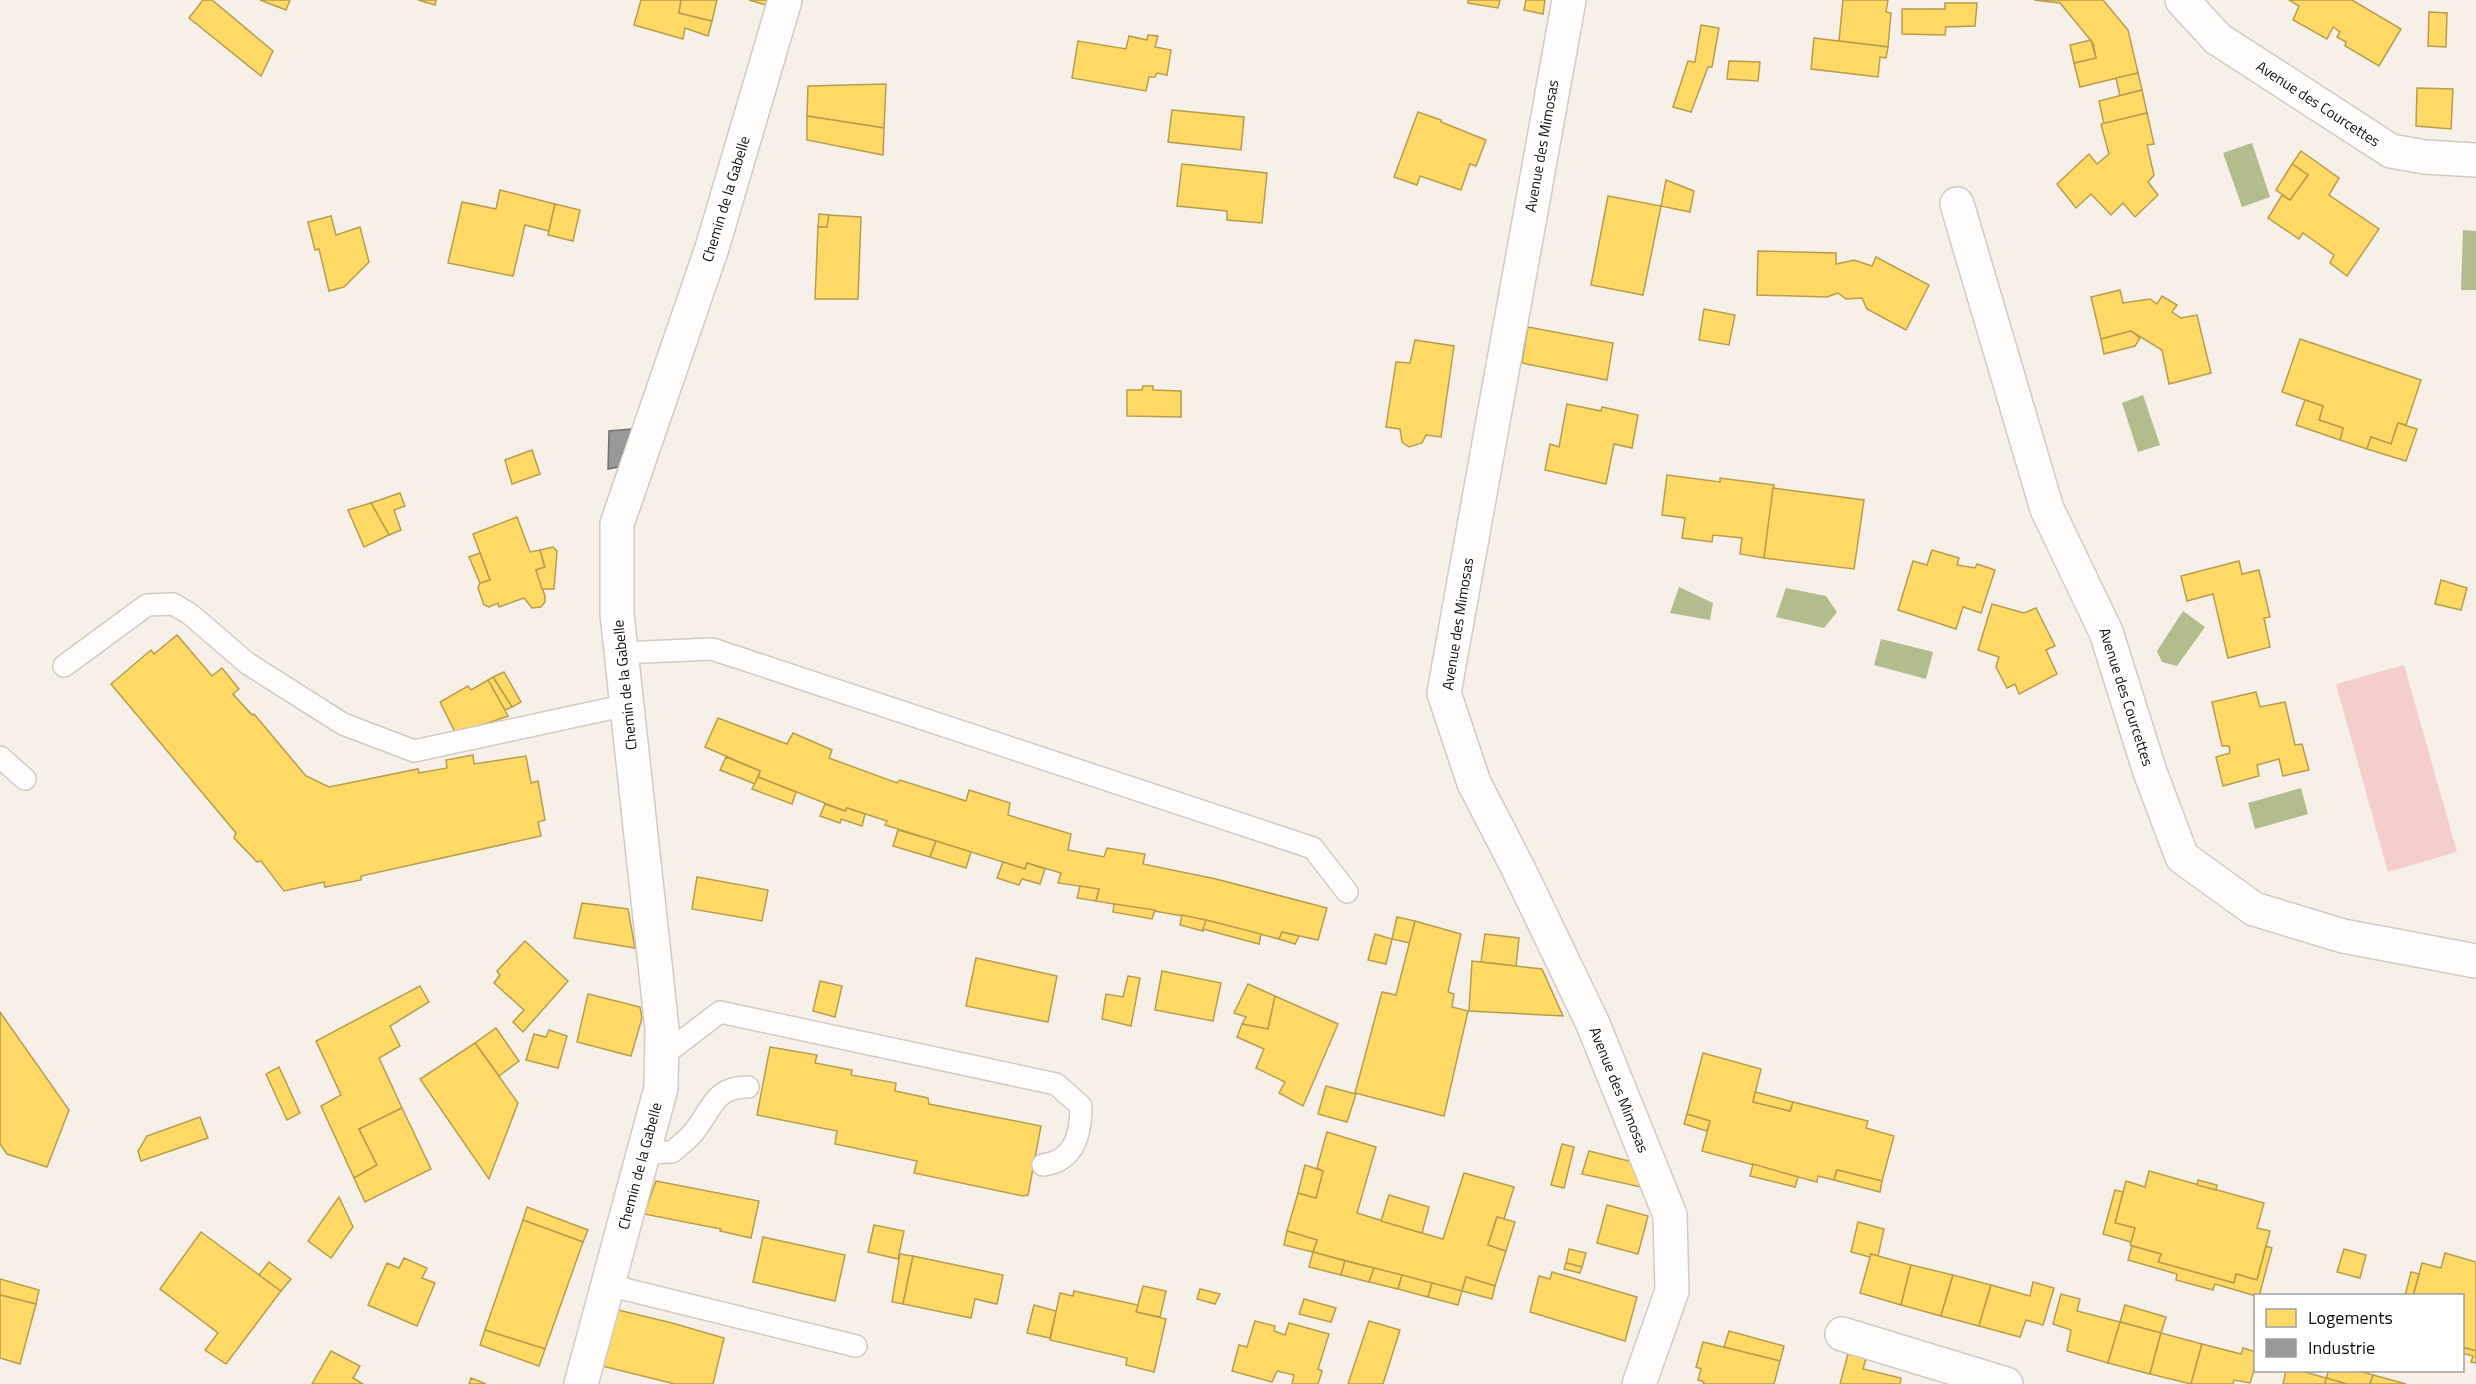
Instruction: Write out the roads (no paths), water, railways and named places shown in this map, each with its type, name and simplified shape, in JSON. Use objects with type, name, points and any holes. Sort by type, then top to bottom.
[{"type":"street","name":"Chemin de la Gabelle","points":[[581,1384],[661,1088],[662,1029],[617,614],[616,524],[712,248],[785,0]]},
{"type":"street","name":"Avenue des Mimosas","points":[[1569,0],[1444,693],[1474,783],[1517,866],[1593,1024],[1670,1215],[1672,1291],[1639,1384]]},
{"type":"street","name":"Avenue des Courcettes","points":[[2182,0],[2218,39],[2391,151],[2425,157],[2476,160]]},
{"type":"street","name":"Avenue des Courcettes","points":[[1957,204],[2047,509],[2106,632],[2150,772],[2182,857],[2254,909],[2343,936],[2476,961]]},
{"type":"street","points":[[1842,1334],[2006,1384]]},
{"type":"lane","points":[[64,666],[147,604],[173,604],[190,614],[247,663],[343,724],[414,751],[627,705]]},
{"type":"lane","points":[[621,652],[712,649],[1313,848],[1347,892]]},
{"type":"lane","points":[[0,758],[25,779]]},
{"type":"lane","points":[[661,1057],[720,1012],[1056,1084],[1081,1106],[1081,1129],[1071,1149],[1057,1164],[1043,1165]]},
{"type":"lane","points":[[644,1153],[672,1152],[695,1131],[722,1093],[737,1087],[748,1087]]},
{"type":"lane","points":[[608,1285],[856,1346]]}]
